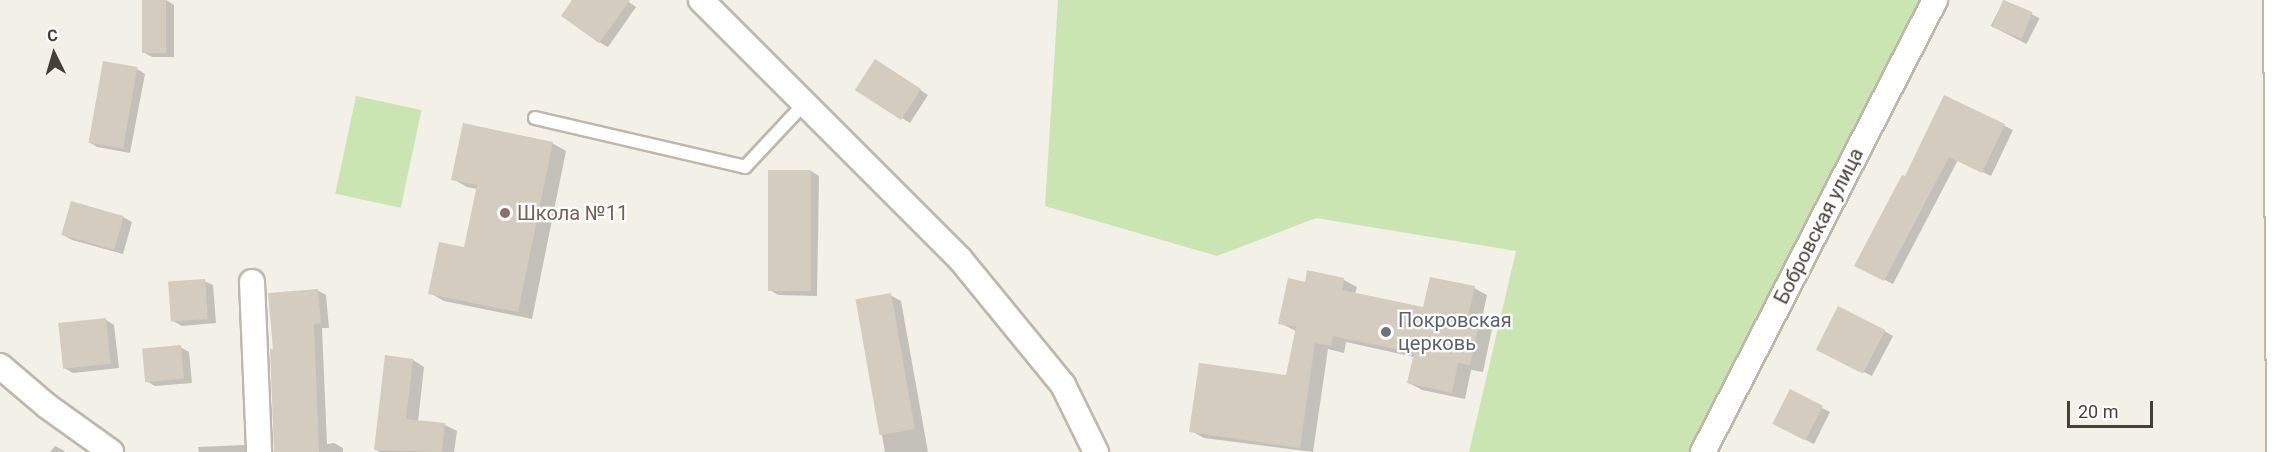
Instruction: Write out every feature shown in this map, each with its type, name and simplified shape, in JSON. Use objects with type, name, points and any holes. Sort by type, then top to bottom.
[{"type":"street","points":[[701,0],[960,260],[1063,385],[1096,452]]},
{"type":"street","name":"Бобровская улица","points":[[1703,452],[1935,0]]},
{"type":"street","points":[[2276,0],[2279,452]]},
{"type":"street","points":[[252,282],[259,452]]},
{"type":"street","points":[[0,366],[47,406],[111,452]]},
{"type":"lane","points":[[535,118],[745,167],[804,105]]},
{"type":"green space","points":[[1058,0],[1923,0],[1694,452],[1469,452],[1516,251],[1316,218],[1217,256],[1045,206]]},
{"type":"green space","points":[[356,96],[422,110],[401,208],[335,194]]},
{"type":"building","points":[[142,0],[166,0],[166,53],[142,53]]},
{"type":"building","points":[[572,0],[630,0],[599,43],[561,16]]},
{"type":"building","points":[[2003,0],[2033,12],[2022,39],[1992,27]]},
{"type":"building","points":[[875,59],[921,89],[901,120],[855,90]]},
{"type":"building","points":[[103,61],[137,67],[123,149],[89,143]]},
{"type":"building","points":[[1944,95],[2005,124],[1982,173],[1949,157],[1884,281],[1854,266],[1902,175],[1905,176]]},
{"type":"building","name":"Школа №11","points":[[463,123],[553,142],[518,312],[428,294],[439,242],[464,247],[477,185],[451,180]]},
{"type":"building","points":[[768,170],[811,170],[811,291],[768,291]]},
{"type":"building","points":[[71,201],[124,216],[114,250],[61,235]]},
{"type":"building","points":[[1307,270],[1344,278],[1342,290],[1423,307],[1430,277],[1475,286],[1468,317],[1480,320],[1470,365],[1458,363],[1452,393],[1407,383],[1414,353],[1333,336],[1331,346],[1315,343],[1300,448],[1189,432],[1199,363],[1286,375],[1296,327],[1278,324],[1288,278],[1305,282]]},
{"type":"building","points":[[205,279],[208,319],[171,321],[168,282]]},
{"type":"building","points":[[318,289],[321,323],[314,324],[319,452],[274,452],[270,349],[273,349],[268,293]]},
{"type":"building","points":[[891,293],[915,429],[880,435],[856,299]]},
{"type":"building","points":[[1838,306],[1885,330],[1863,374],[1816,350]]},
{"type":"building","points":[[106,318],[111,364],[63,369],[58,323]]},
{"type":"building","points":[[181,345],[184,379],[145,382],[142,348]]},
{"type":"building","points":[[385,355],[413,359],[406,419],[445,423],[442,452],[374,450]]},
{"type":"building","points":[[1790,389],[1823,406],[1805,441],[1772,424]]},
{"type":"place","name":"Школа №11","points":[[505,213]]},
{"type":"place","name":"Покровская церковь","points":[[1386,332]]}]
